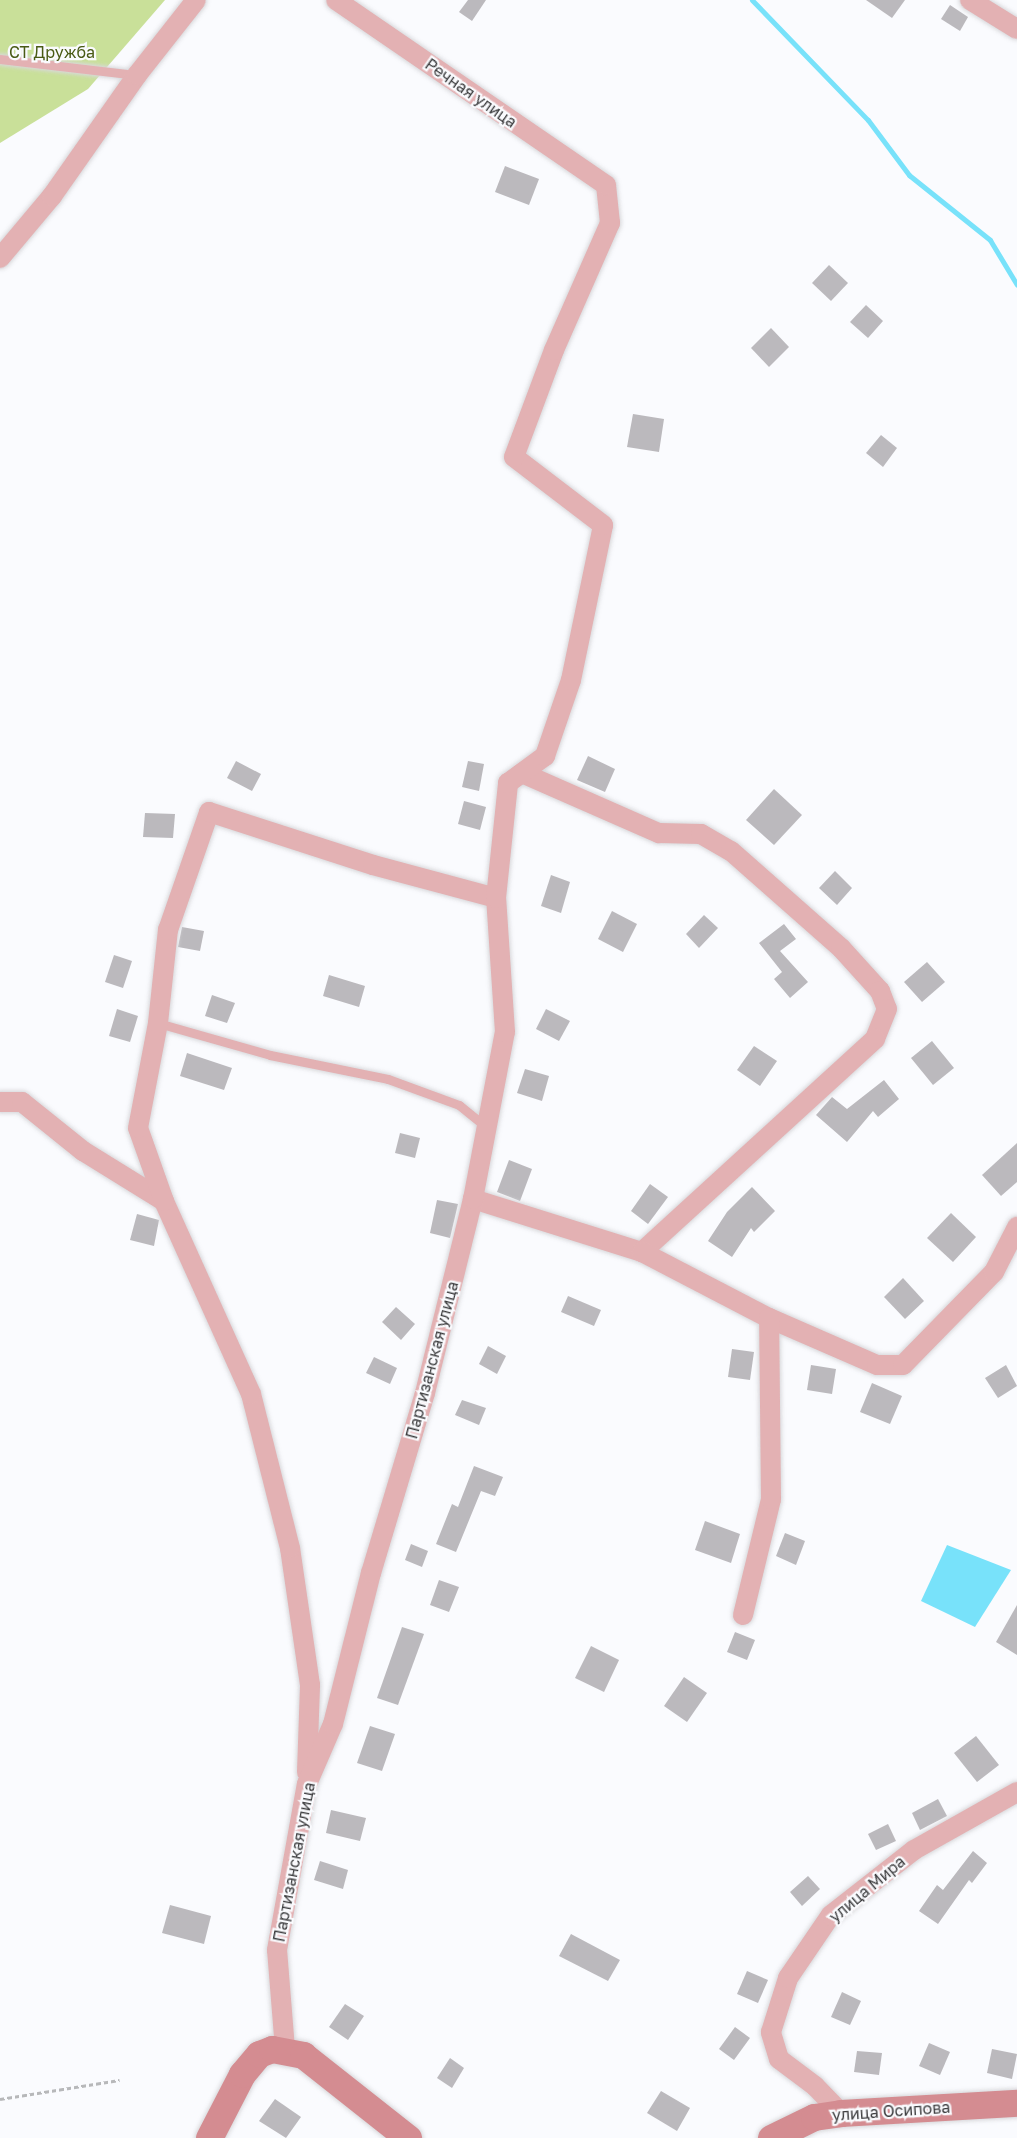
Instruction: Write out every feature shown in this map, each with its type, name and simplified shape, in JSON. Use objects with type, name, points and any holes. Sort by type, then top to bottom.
[{"type":"main road","points":[[209,2138],[242,2074],[259,2054],[285,2049],[303,2055],[408,2138]]},
{"type":"main road","name":"улица Осипова","points":[[771,2138],[813,2117],[841,2113],[1017,2103]]},
{"type":"street","points":[[0,258],[52,196],[137,75],[196,0]]},
{"type":"street","name":"Речная улица","points":[[336,0],[606,185]]},
{"type":"street","points":[[970,0],[1017,29]]},
{"type":"street","name":"Партизанская улица","points":[[285,2049],[277,1950],[307,1784],[333,1724],[371,1573],[426,1393],[473,1199],[505,1032],[496,898],[508,783],[544,756],[571,680],[603,525],[514,457],[554,350],[610,223],[606,185]]},
{"type":"street","points":[[522,773],[659,833],[701,834],[731,851],[841,948],[880,991],[887,1009],[875,1039],[642,1252]]},
{"type":"street","points":[[307,1784],[310,1685],[290,1548],[250,1394],[164,1201],[138,1128],[158,1023],[168,930],[209,812],[373,865],[496,898]]},
{"type":"street","points":[[0,1102],[22,1102],[83,1151],[164,1201]]},
{"type":"street","points":[[473,1199],[642,1252],[769,1318],[878,1365],[903,1365],[993,1272],[1017,1227]]},
{"type":"street","points":[[743,1615],[771,1499],[769,1318]]},
{"type":"street","name":"улица Мира","points":[[841,2113],[815,2086],[779,2059],[771,2032],[788,1978],[831,1916],[914,1850],[1017,1792]]},
{"type":"lane","points":[[0,59],[137,75]]},
{"type":"lane","points":[[158,1023],[270,1055],[388,1080],[459,1105],[486,1127]]},
{"type":"path","points":[[0,2099],[120,2080]]},
{"type":"green space","name":"СТ Дружба","points":[[0,0],[165,0],[88,89],[0,143]]},
{"type":"water","points":[[947,1545],[1011,1570],[975,1627],[921,1601]]},
{"type":"building","points":[[468,0],[486,0],[472,21],[459,12]]},
{"type":"building","points":[[866,0],[905,0],[892,18]]},
{"type":"building","points":[[950,5],[968,17],[960,31],[941,19]]},
{"type":"building","points":[[505,166],[539,179],[529,205],[495,192]]},
{"type":"building","points":[[829,265],[848,283],[831,301],[812,283]]},
{"type":"building","points":[[866,305],[883,321],[868,338],[850,322]]},
{"type":"building","points":[[771,328],[789,347],[769,367],[751,348]]},
{"type":"building","points":[[633,414],[664,419],[659,452],[627,447]]},
{"type":"building","points":[[881,435],[897,448],[883,467],[866,453]]},
{"type":"building","points":[[588,756],[615,769],[605,792],[577,780]]},
{"type":"building","points":[[236,761],[261,774],[252,791],[227,778]]},
{"type":"building","points":[[468,761],[484,764],[479,791],[462,787]]},
{"type":"building","points":[[774,789],[802,815],[774,845],[746,820]]},
{"type":"building","points":[[464,801],[486,807],[480,830],[458,824]]},
{"type":"building","points":[[145,813],[175,814],[173,838],[143,837]]},
{"type":"building","points":[[835,871],[852,888],[837,905],[819,888]]},
{"type":"building","points":[[551,875],[570,882],[561,913],[541,906]]},
{"type":"building","points":[[612,911],[637,924],[623,952],[598,939]]},
{"type":"building","points":[[704,915],[718,928],[699,948],[686,934]]},
{"type":"building","points":[[784,924],[796,939],[780,951],[808,982],[790,998],[774,979],[782,972],[759,943]]},
{"type":"building","points":[[182,927],[204,931],[200,951],[178,947]]},
{"type":"building","points":[[114,955],[132,961],[123,988],[105,982]]},
{"type":"building","points":[[927,962],[945,982],[922,1002],[904,982]]},
{"type":"building","points":[[329,975],[365,986],[359,1007],[323,996]]},
{"type":"building","points":[[212,995],[235,1003],[227,1023],[205,1016]]},
{"type":"building","points":[[117,1009],[138,1016],[130,1042],[109,1036]]},
{"type":"building","points":[[546,1009],[570,1021],[559,1041],[536,1029]]},
{"type":"building","points":[[932,1041],[954,1068],[933,1085],[911,1058]]},
{"type":"building","points":[[754,1046],[777,1061],[760,1086],[737,1070]]},
{"type":"building","points":[[187,1053],[232,1068],[224,1090],[180,1076]]},
{"type":"building","points":[[525,1069],[549,1076],[542,1101],[517,1093]]},
{"type":"building","points":[[884,1080],[899,1099],[878,1117],[873,1111],[847,1142],[816,1115],[832,1097],[847,1109]]},
{"type":"building","points":[[400,1133],[420,1138],[415,1158],[395,1153]]},
{"type":"building","points":[[1017,1143],[1017,1182],[1001,1196],[982,1175]]},
{"type":"building","points":[[509,1160],[532,1169],[520,1201],[497,1192]]},
{"type":"building","points":[[650,1184],[668,1197],[648,1224],[631,1211]]},
{"type":"building","points":[[752,1187],[775,1211],[754,1232],[751,1228],[732,1257],[708,1241],[727,1212]]},
{"type":"building","points":[[437,1200],[458,1204],[450,1238],[430,1233]]},
{"type":"building","points":[[951,1213],[976,1237],[953,1262],[927,1238]]},
{"type":"building","points":[[137,1214],[159,1220],[154,1246],[130,1240]]},
{"type":"building","points":[[903,1278],[924,1301],[905,1319],[884,1297]]},
{"type":"building","points":[[568,1296],[601,1310],[594,1326],[561,1312]]},
{"type":"building","points":[[396,1307],[415,1324],[401,1340],[382,1322]]},
{"type":"building","points":[[488,1346],[506,1356],[497,1374],[479,1364]]},
{"type":"building","points":[[732,1349],[754,1352],[750,1380],[728,1377]]},
{"type":"building","points":[[374,1357],[397,1368],[390,1384],[366,1373]]},
{"type":"building","points":[[811,1365],[836,1369],[832,1394],[807,1390]]},
{"type":"building","points":[[1006,1365],[1017,1386],[998,1398],[985,1378]]},
{"type":"building","points":[[872,1383],[902,1396],[890,1424],[860,1412]]},
{"type":"building","points":[[462,1400],[486,1408],[479,1425],[455,1415]]},
{"type":"building","points":[[474,1466],[503,1477],[495,1496],[481,1491],[456,1552],[436,1544],[452,1504],[458,1507]]},
{"type":"building","points":[[705,1521],[740,1534],[731,1563],[695,1550]]},
{"type":"building","points":[[785,1533],[805,1541],[796,1565],[776,1556]]},
{"type":"building","points":[[411,1544],[428,1551],[422,1567],[405,1560]]},
{"type":"building","points":[[439,1580],[459,1587],[449,1612],[430,1605]]},
{"type":"building","points":[[1017,1605],[1017,1655],[996,1642]]},
{"type":"building","points":[[402,1627],[424,1634],[398,1705],[377,1698]]},
{"type":"building","points":[[735,1632],[755,1640],[747,1660],[727,1652]]},
{"type":"building","points":[[591,1646],[619,1660],[604,1692],[575,1678]]},
{"type":"building","points":[[684,1677],[707,1693],[687,1722],[664,1706]]},
{"type":"building","points":[[370,1726],[395,1734],[382,1771],[357,1763]]},
{"type":"building","points":[[976,1736],[999,1765],[977,1782],[954,1753]]},
{"type":"building","points":[[938,1799],[947,1816],[920,1830],[912,1813]]},
{"type":"building","points":[[331,1810],[366,1818],[360,1841],[326,1833]]},
{"type":"building","points":[[888,1824],[896,1841],[876,1850],[868,1834]]},
{"type":"building","points":[[973,1851],[987,1863],[972,1883],[969,1880],[938,1924],[919,1911],[937,1885],[943,1890]]},
{"type":"building","points":[[320,1861],[348,1870],[343,1889],[314,1880]]},
{"type":"building","points":[[808,1876],[820,1889],[802,1906],[790,1892]]},
{"type":"building","points":[[170,1905],[211,1916],[204,1944],[162,1933]]},
{"type":"building","points":[[571,1934],[620,1960],[608,1981],[559,1956]]},
{"type":"building","points":[[747,1971],[768,1980],[758,2003],[737,1994]]},
{"type":"building","points":[[842,1992],[861,2001],[850,2025],[831,2017]]},
{"type":"building","points":[[345,2004],[364,2016],[348,2040],[329,2027]]},
{"type":"building","points":[[735,2027],[750,2038],[734,2060],[719,2049]]},
{"type":"building","points":[[929,2043],[950,2052],[940,2075],[919,2066]]},
{"type":"building","points":[[992,2049],[1017,2054],[1012,2079],[987,2073]]},
{"type":"building","points":[[857,2051],[882,2053],[879,2075],[854,2072]]},
{"type":"building","points":[[450,2058],[464,2068],[452,2088],[437,2078]]},
{"type":"building","points":[[661,2091],[690,2108],[677,2131],[647,2113]]},
{"type":"building","points":[[275,2099],[301,2117],[286,2138],[259,2121]]},
{"type":"waterway","points":[[752,0],[868,120],[909,175],[990,240],[1017,285]]}]
